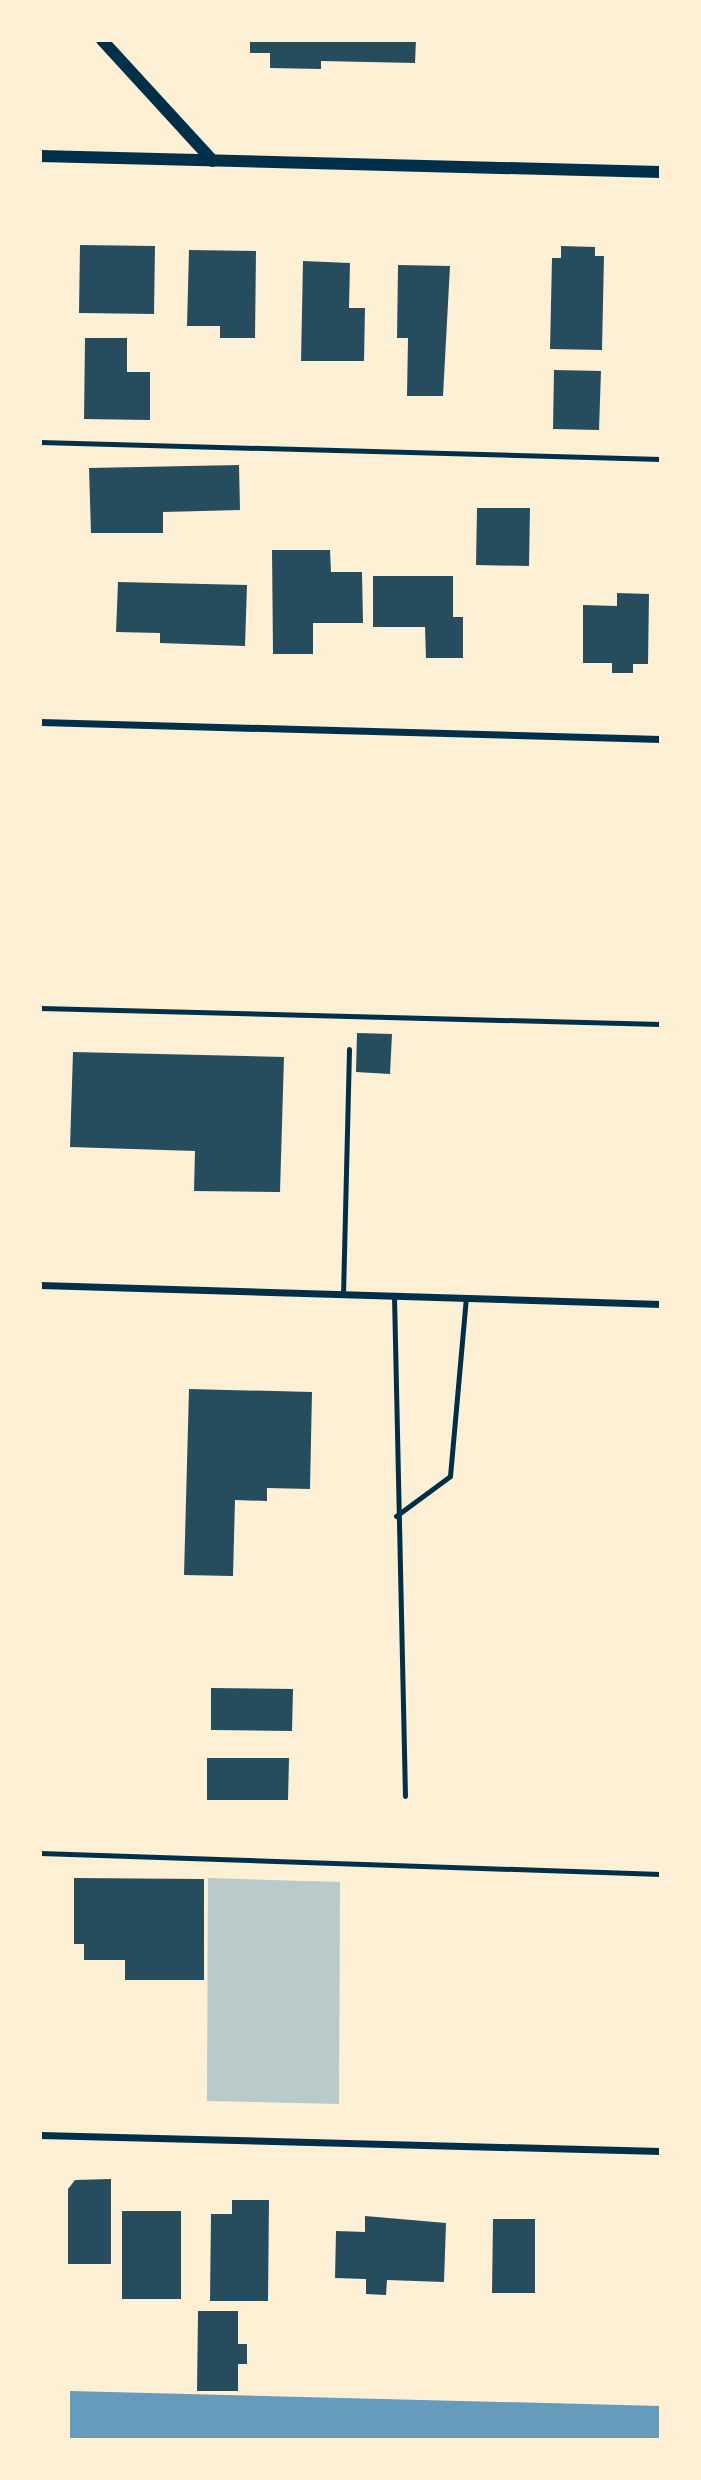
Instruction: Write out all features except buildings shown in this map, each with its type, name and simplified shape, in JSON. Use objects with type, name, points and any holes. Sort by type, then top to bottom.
[{"type":"street","points":[[102,40],[213,161]]},
{"type":"street","points":[[40,156],[661,172]]},
{"type":"street","points":[[40,722],[661,739]]},
{"type":"street","points":[[40,1285],[661,1304]]},
{"type":"street","points":[[40,2135],[661,2151]]},
{"type":"lane","points":[[40,442],[661,459]]},
{"type":"lane","points":[[40,1008],[661,1024]]},
{"type":"lane","points":[[343,1295],[349,1049]]},
{"type":"lane","points":[[394,1296],[396,1516],[405,1659],[405,1796]]},
{"type":"lane","points":[[396,1516],[450,1476],[466,1298]]},
{"type":"lane","points":[[40,1853],[661,1874]]},
{"type":"shaded area","points":[[208,1878],[340,1882],[339,2104],[207,2101]]},
{"type":"water","points":[[70,2391],[661,2406],[661,2440],[70,2440]]}]
